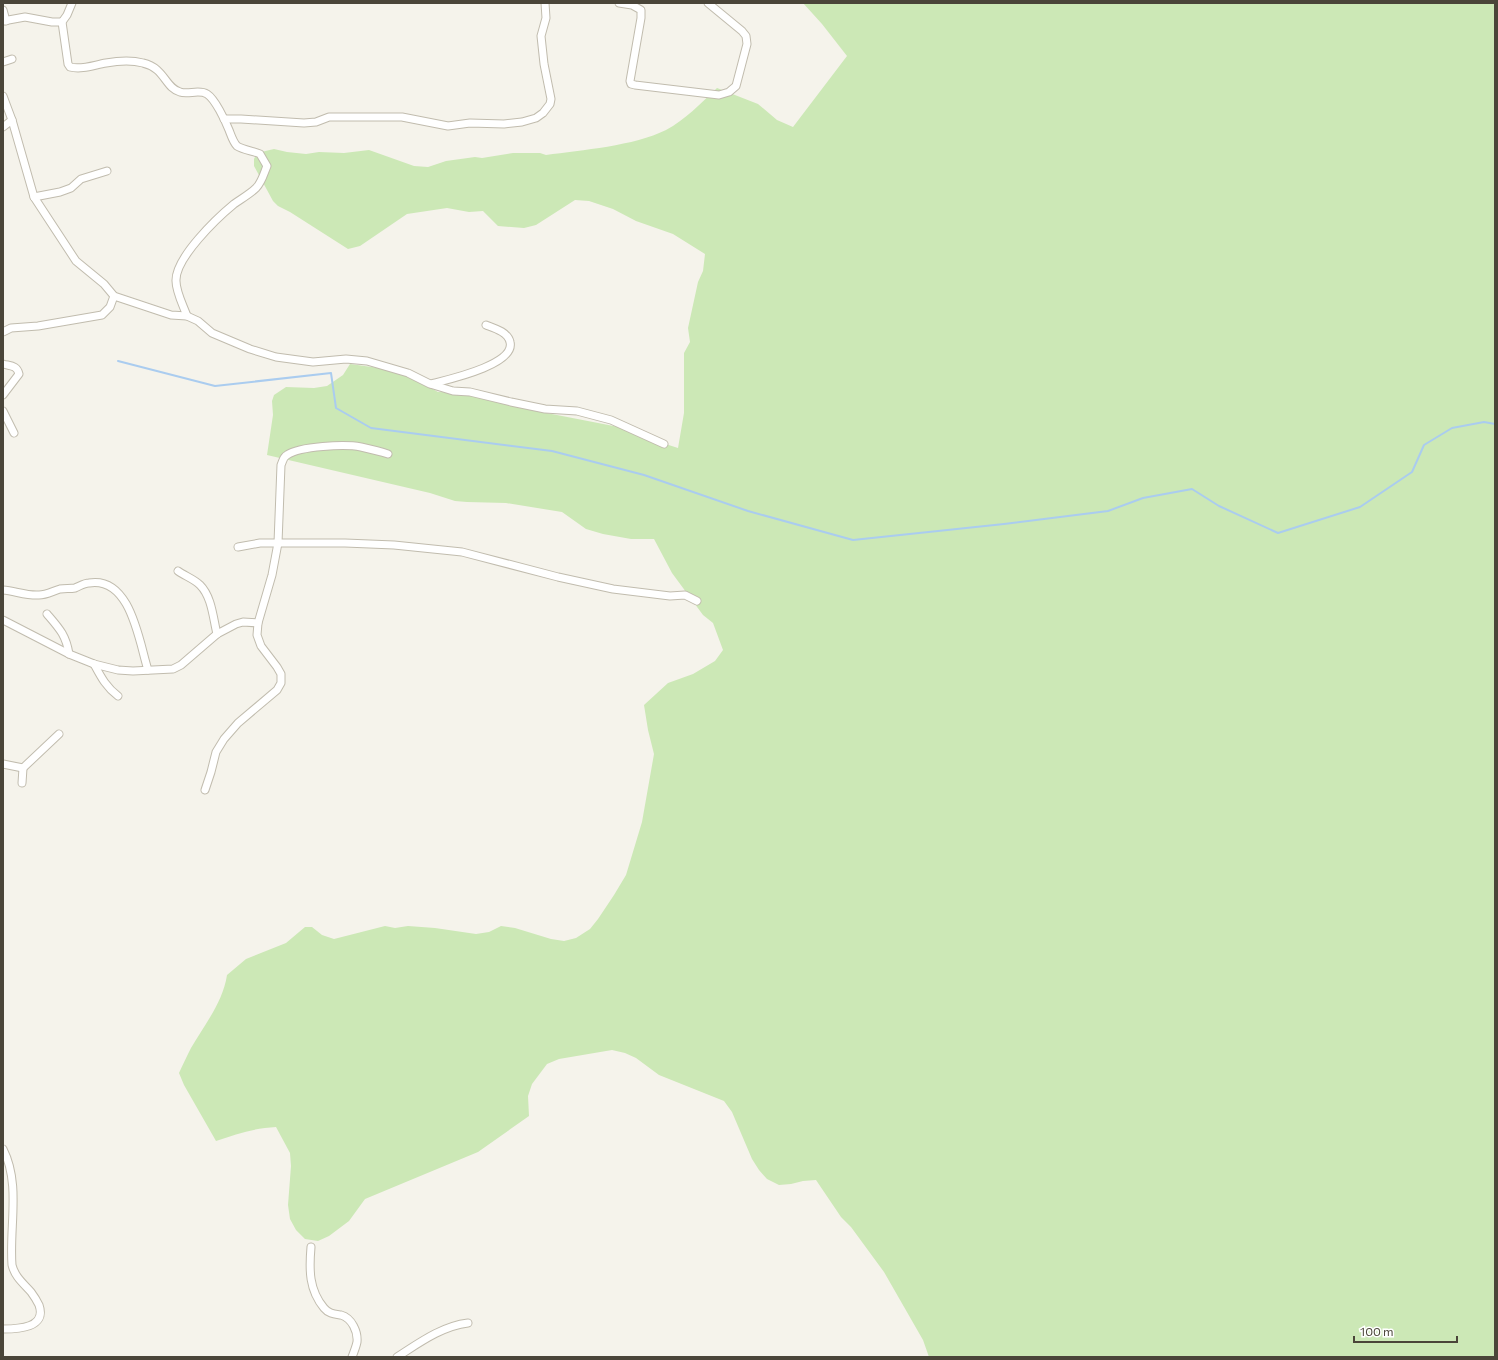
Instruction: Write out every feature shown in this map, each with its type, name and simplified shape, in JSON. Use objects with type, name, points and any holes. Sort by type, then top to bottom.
[{"type":"street","points":[[72,3],[62,22],[68,64],[70,67],[82,67],[115,62],[138,62],[158,69],[171,87],[178,92],[206,93],[212,98],[238,147],[260,154],[267,166],[263,177],[256,188],[218,218],[186,254],[178,268],[175,279],[176,286],[187,316]]},
{"type":"street","points":[[224,119],[304,123],[316,122],[329,118],[402,117],[448,126],[470,124],[504,124],[522,122],[536,118],[543,113],[550,104],[551,99],[544,64],[541,36],[546,18],[545,3]]},
{"type":"street","points":[[619,3],[632,5],[641,10],[641,18],[630,81],[631,84],[719,95],[729,92],[736,86],[747,44],[746,36],[742,30],[708,3]]},
{"type":"street","points":[[3,10],[4,21],[25,17],[52,22],[62,22]]},
{"type":"street","points":[[3,62],[12,59]]},
{"type":"street","points":[[3,96],[12,120],[34,197],[76,261],[104,284],[114,296],[171,315],[187,316],[198,320],[212,332],[250,349],[276,357],[313,362],[346,359],[368,361],[408,373],[430,384],[453,391],[470,392],[526,406],[577,411],[611,420],[664,444]]},
{"type":"street","points":[[3,127],[12,120]]},
{"type":"street","points":[[34,197],[60,192],[71,188],[81,179],[107,171]]},
{"type":"street","points":[[3,332],[10,328],[38,326],[102,315],[110,307],[114,296]]},
{"type":"street","points":[[430,384],[480,370],[495,363],[503,357],[510,349],[511,343],[509,338],[495,328],[486,325]]},
{"type":"street","points":[[3,364],[14,366],[18,370],[19,374],[3,395]]},
{"type":"street","points":[[3,411],[14,433]]},
{"type":"street","points":[[205,790],[216,752],[224,739],[238,723],[277,690],[281,683],[281,674],[261,646],[258,635],[258,623],[272,575],[278,544],[281,465],[284,458],[288,454],[302,448],[360,447],[388,454]]},
{"type":"street","points":[[238,547],[260,543],[345,543],[394,545],[462,552],[558,577],[613,588],[670,596],[685,596],[697,601]]},
{"type":"street","points":[[178,572],[199,584],[204,591],[209,600],[217,634]]},
{"type":"street","points":[[3,590],[24,594],[41,595],[61,589],[74,588],[89,583],[106,583],[119,593],[129,609],[139,634],[148,670]]},
{"type":"street","points":[[47,614],[59,628],[67,641],[69,654]]},
{"type":"street","points":[[3,620],[69,654],[94,664],[118,670],[133,671],[173,669],[181,665],[217,634],[243,622],[258,623]]},
{"type":"street","points":[[94,664],[102,680],[110,690],[118,696]]},
{"type":"street","points":[[22,783],[23,768],[59,734]]},
{"type":"street","points":[[3,764],[23,768]]},
{"type":"street","points":[[3,1149],[9,1163],[13,1183],[13,1272],[20,1282],[31,1292],[37,1301],[40,1310],[39,1318],[31,1325],[3,1329]]},
{"type":"street","points":[[311,1247],[309,1269],[312,1286],[317,1299],[325,1309],[332,1314],[345,1316],[352,1324],[356,1332],[357,1341],[352,1357]]},
{"type":"street","points":[[397,1357],[429,1337],[450,1327],[468,1324]]},
{"type":"green space","points":[[803,3],[1495,3],[1495,1357],[929,1357],[923,1340],[884,1272],[851,1227],[841,1217],[816,1180],[779,1185],[767,1179],[752,1159],[732,1112],[724,1101],[659,1075],[636,1058],[625,1053],[612,1050],[559,1059],[547,1064],[532,1084],[528,1096],[529,1116],[478,1152],[365,1199],[349,1221],[329,1236],[318,1241],[305,1239],[296,1230],[290,1219],[288,1205],[291,1166],[290,1153],[276,1127],[246,1132],[216,1141],[184,1085],[179,1073],[191,1048],[218,1004],[227,975],[246,959],[286,943],[305,927],[312,927],[322,935],[334,939],[385,926],[395,928],[408,926],[435,928],[476,934],[489,932],[501,926],[515,928],[551,939],[564,941],[576,938],[590,929],[626,875],[642,822],[654,754],[644,705],[668,683],[693,674],[715,661],[723,650],[713,623],[703,615],[672,573],[654,539],[631,539],[603,534],[586,529],[562,512],[506,503],[455,501],[430,493],[267,455],[273,415],[272,401],[274,395],[286,387],[314,388],[327,386],[343,375],[350,364],[379,368],[415,379],[438,392],[478,393],[526,409],[629,429],[650,439],[678,448],[684,413],[684,353],[690,342],[688,328],[698,282],[703,271],[705,254],[673,234],[636,221],[613,209],[589,201],[575,200],[536,225],[524,228],[498,226],[483,211],[469,212],[447,208],[407,214],[360,246],[348,249],[278,206],[273,201],[254,166],[254,159],[257,153],[274,149],[306,154],[319,152],[344,153],[369,150],[414,166],[428,167],[446,161],[475,157],[482,158],[513,153],[540,153],[546,155],[591,149],[639,140],[666,130],[686,116],[717,88],[758,104],[777,120],[793,127],[847,56],[822,24]]},
{"type":"waterway","points":[[118,361],[215,386],[331,373],[336,408],[371,428],[552,451],[644,475],[748,511],[853,540],[1108,511],[1143,498],[1192,489],[1219,506],[1278,533],[1360,507],[1412,472],[1424,445],[1452,428],[1484,422],[1495,424]]}]
